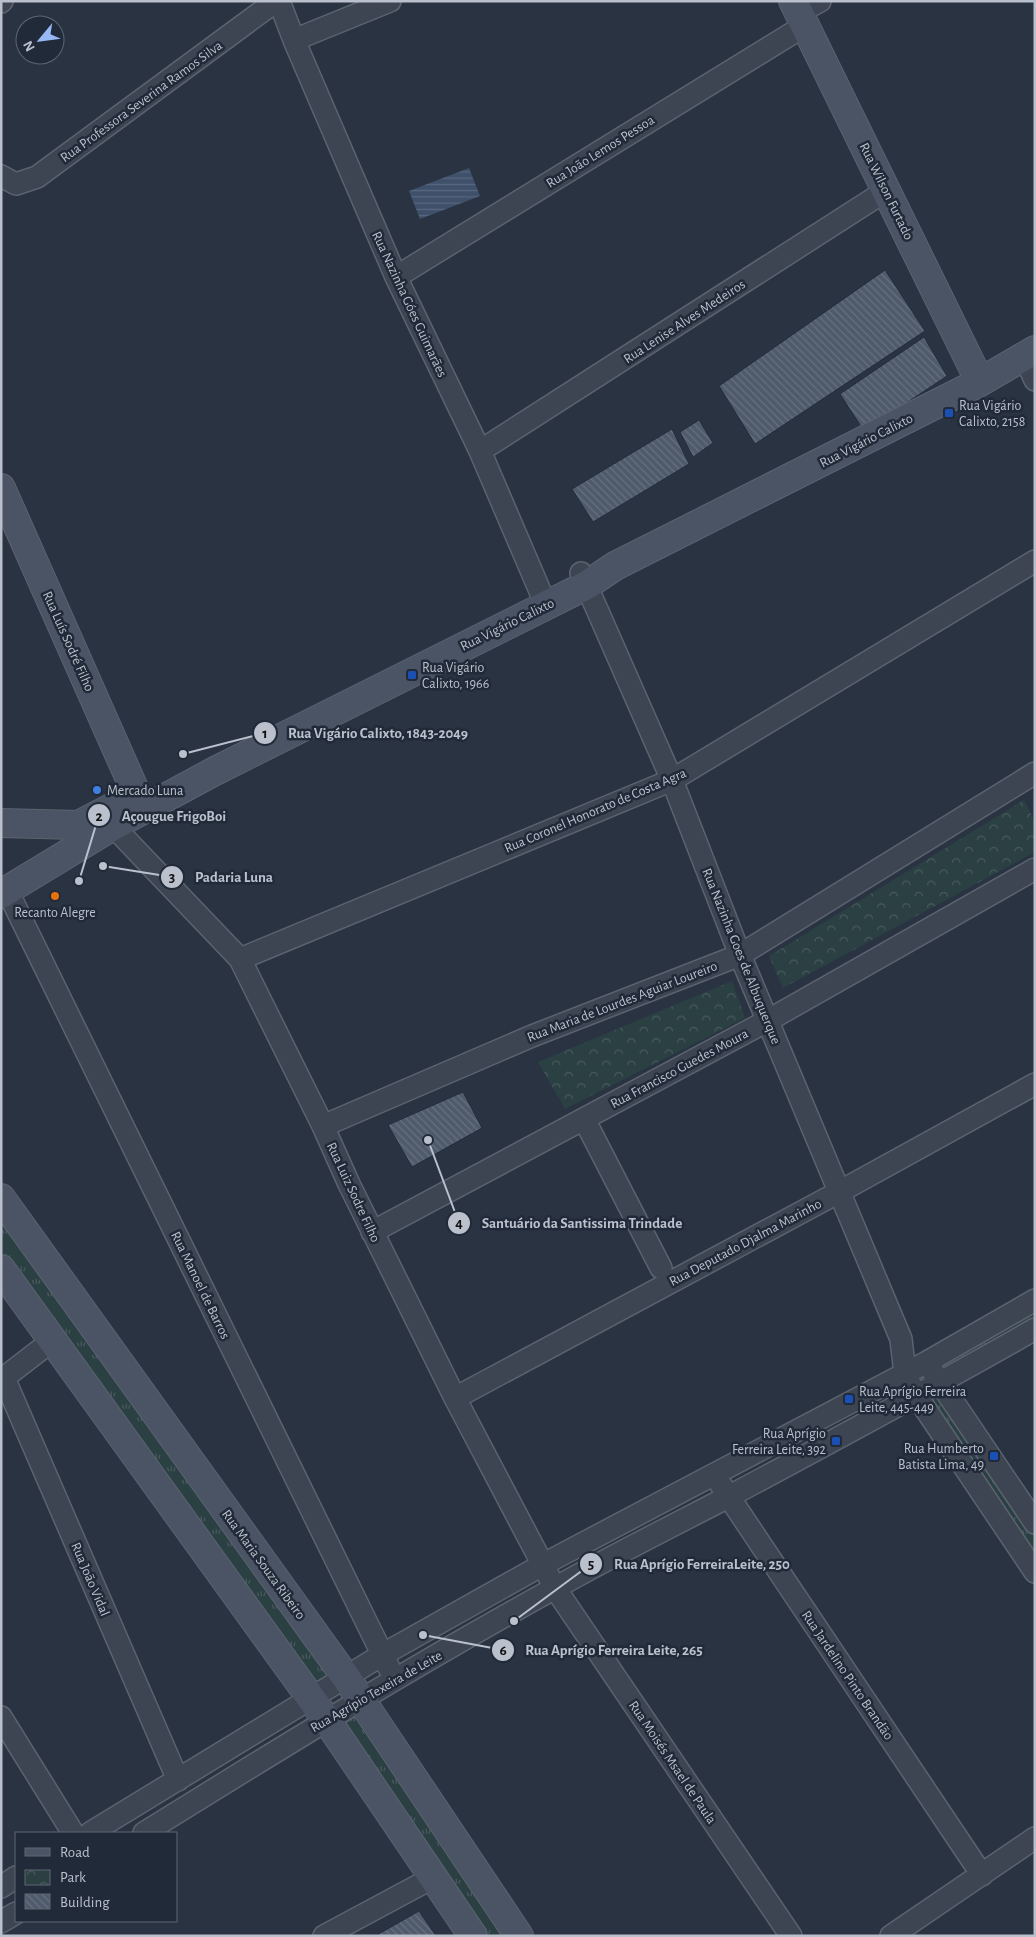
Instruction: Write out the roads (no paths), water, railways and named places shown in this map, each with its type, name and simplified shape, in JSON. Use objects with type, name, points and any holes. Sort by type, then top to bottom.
[{"type":"street","name":"Rua Nazinha Góes Guimarães","points":[[278,1],[396,277],[480,451],[542,598]]},
{"type":"street","name":"Rua Professora Severina Ramos Silva","points":[[1,176],[5,180],[16,184],[37,177],[278,1]]},
{"type":"street","points":[[294,40],[390,1]]},
{"type":"street","name":"Rua Wilson Furtado","points":[[804,10],[887,190],[980,382]]},
{"type":"street","name":"Rua João Lemos Pessoa","points":[[396,277],[804,10]]},
{"type":"street","name":"Rua Lenise Alves Medeiros","points":[[480,451],[887,190]]},
{"type":"street","name":"Rua Vigário Calixto","points":[[1,824],[78,825],[320,696],[615,566],[980,382],[1031,362]]},
{"type":"street","name":"Rua Luís Sodré Filho","points":[[1,488],[137,795]]},
{"type":"street","name":"Rua Coronel Honorato de Costa Agra","points":[[240,959],[672,780],[1035,561]]},
{"type":"street","name":"Rua Nazinha Goes de Albuquerque","points":[[584,579],[672,780],[767,1021],[901,1339],[905,1374]]},
{"type":"street","name":"Rua Vigário Calixto","points":[[4,892],[114,826],[542,598]]},
{"type":"street","name":"Rua Maria de Lourdes Aguiar Loureiro","points":[[323,1126],[532,1036],[740,955],[1033,778]]},
{"type":"street","name":"Rua Luiz Sodre Filho","points":[[114,826],[240,959],[323,1126],[372,1232],[455,1398],[555,1588]]},
{"type":"street","name":"Rua Francisco Guedes Moura","points":[[372,1232],[767,1021],[1035,869]]},
{"type":"street","name":"Rua Manoel de Barros","points":[[4,892],[395,1679]]},
{"type":"street","name":"Rua Deputado Djalma Marinho","points":[[455,1398],[839,1192],[1035,1084]]},
{"type":"street","points":[[584,1119],[661,1268]]},
{"type":"street","name":"Rua Maria Souza Ribeiro","points":[[1,1198],[345,1676],[519,1936]]},
{"type":"street","points":[[1,1269],[319,1709],[473,1936]]},
{"type":"street","name":"Rua Agrípio Texeira de Leite","points":[[145,1832],[319,1709],[345,1676],[544,1564],[905,1374],[1035,1300]]},
{"type":"street","name":"Rua Agrípio Texeira de Leite","points":[[92,1832],[242,1741],[319,1709],[362,1701],[395,1679],[555,1588],[940,1383],[1035,1329]]},
{"type":"street","name":"Rua Nazinha Goes de Albuquerque","points":[[901,1339],[927,1362],[1035,1523]]},
{"type":"street","points":[[2,1379],[53,1340]]},
{"type":"street","points":[[905,1374],[916,1395],[1035,1572]]},
{"type":"street","name":"Rua João Vidal","points":[[2,1379],[178,1780]]},
{"type":"street","name":"Rua Jardelino Pinto Brandão","points":[[715,1474],[728,1497],[982,1875]]},
{"type":"street","name":"Rua Moisés Msael de Paula","points":[[555,1588],[791,1936]]},
{"type":"street","points":[[1,1717],[72,1832]]},
{"type":"street","points":[[891,1936],[1035,1838]]},
{"type":"street","points":[[324,1936],[434,1877]]},
{"type":"street","points":[[1,1886],[15,1879]]},
{"type":"street","points":[[1,1922],[15,1914]]},
{"type":"water","points":[[469,168],[480,196],[420,219],[409,191]]},
{"type":"place","name":"Rua Vigário Calixto, 2158","points":[[949,413]]},
{"type":"place","name":"Rua Vigário Calixto, 1966","points":[[412,675]]},
{"type":"place","name":"Rua Vigário Calixto, 1843-2049","points":[[183,754]]},
{"type":"place","name":"Mercado Luna","points":[[97,790]]},
{"type":"place","name":"Padaria Luna","points":[[103,866]]},
{"type":"place","name":"Açougue FrigoBoi","points":[[79,881]]},
{"type":"place","name":"Recanto Alegre","points":[[55,896]]},
{"type":"place","name":"Santuário da Santissima Trindade","points":[[428,1140]]},
{"type":"place","name":"Rua Aprígio Ferreira Leite, 445-449","points":[[849,1399]]},
{"type":"place","name":"Rua Aprígio Ferreira Leite, 392","points":[[836,1441]]},
{"type":"place","name":"Rua Humberto Batista Lima, 49","points":[[994,1456]]},
{"type":"place","name":"Rua Aprígio FerreiraLeite, 250","points":[[514,1621]]},
{"type":"place","name":"Rua Aprígio Ferreira Leite, 265","points":[[423,1635]]}]
